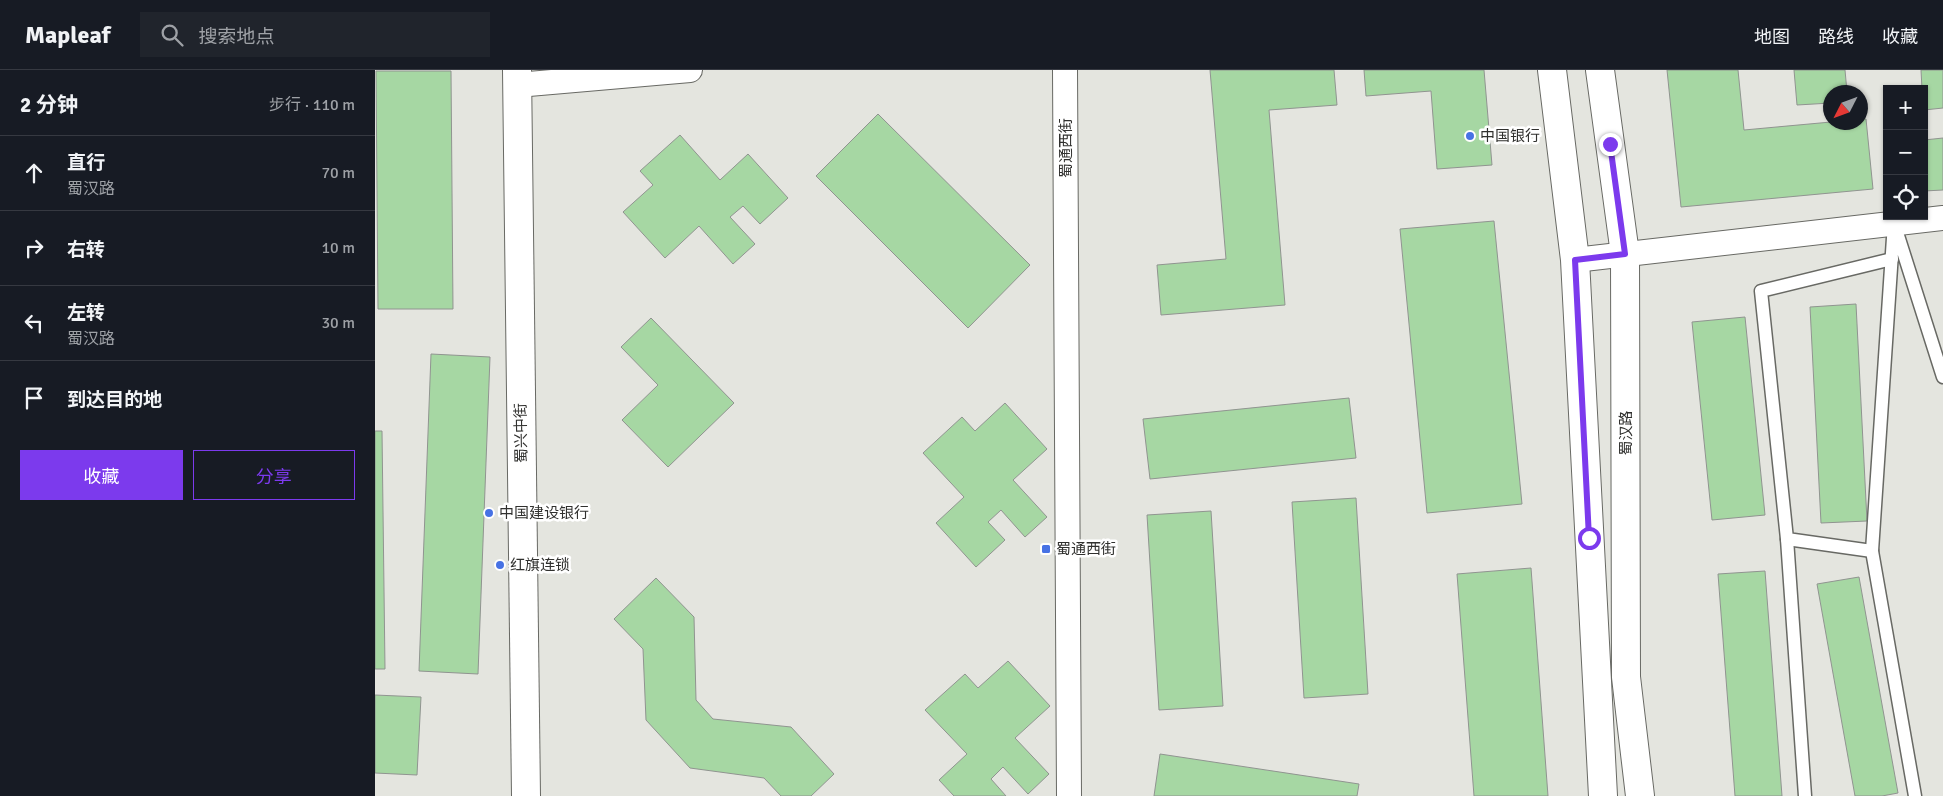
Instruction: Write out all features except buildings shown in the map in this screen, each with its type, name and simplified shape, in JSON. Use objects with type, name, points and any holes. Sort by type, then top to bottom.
[{"type":"main road","points":[[1552,70],[1575,260],[1603,796]]},
{"type":"main road","name":"蜀汉路","points":[[1600,70],[1625,254],[1626,677],[1640,796]]},
{"type":"main road","name":"蜀兴中街","points":[[517,78],[526,796]]},
{"type":"street","points":[[517,78],[691,70]]},
{"type":"street","name":"蜀通西街","points":[[1065,70],[1069,796]]},
{"type":"street","points":[[1575,260],[1943,218]]},
{"type":"lane","points":[[1894,223],[1872,551],[1915,796]]},
{"type":"lane","points":[[1894,223],[1943,377]]},
{"type":"lane","points":[[1805,796],[1787,539],[1761,291],[1892,259]]},
{"type":"lane","points":[[1787,539],[1872,551]]},
{"type":"place","name":"中国银行","points":[[1470,136]]},
{"type":"place","name":"中国建设银行","points":[[489,513]]},
{"type":"place","name":"蜀通西街","points":[[1046,549]]},
{"type":"place","name":"红旗连锁","points":[[500,565]]},
{"type":"route","points":[[1589,538],[1575,260],[1625,254],[1610,144]]}]
